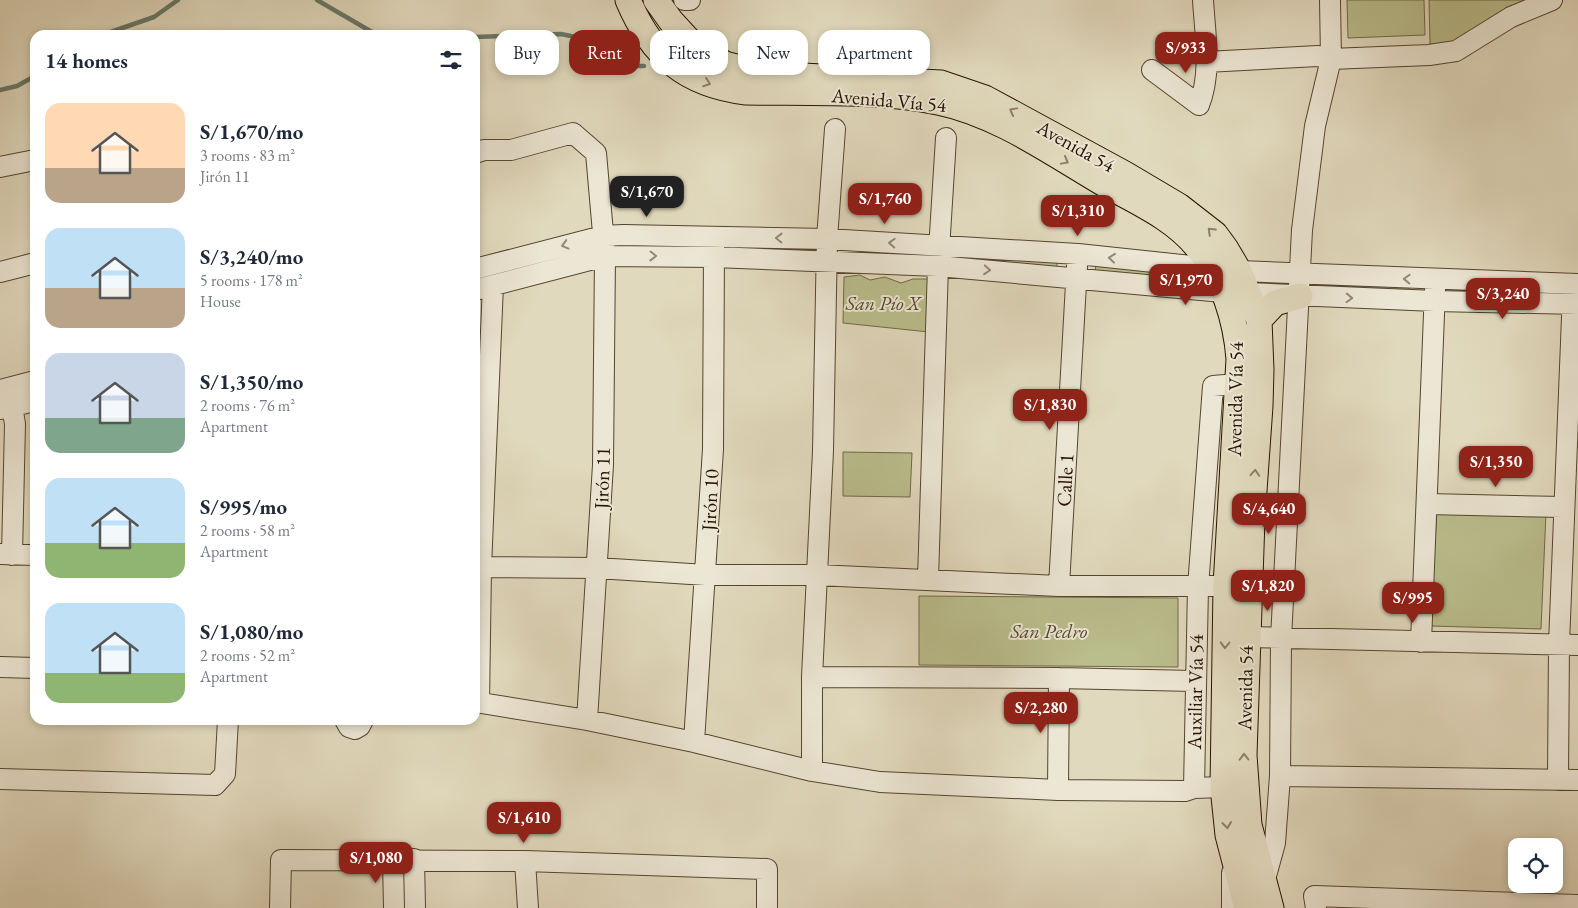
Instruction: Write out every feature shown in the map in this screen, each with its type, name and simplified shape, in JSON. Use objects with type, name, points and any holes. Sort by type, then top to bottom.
[{"type":"main road","name":"Avenida Vía 54","points":[[628,0],[650,42],[671,63],[696,79],[738,91],[899,97],[955,106],[1000,125],[1160,216],[1188,236],[1212,269],[1223,292],[1237,337],[1238,384],[1226,586],[1223,787],[1232,857],[1247,908]]},
{"type":"main road","name":"Avenida 54","points":[[656,0],[671,21],[694,46],[725,64],[763,74],[941,83],[1005,107],[1126,174],[1195,216],[1215,234],[1244,282],[1258,320],[1261,370],[1260,406],[1252,519],[1244,755],[1246,795],[1253,845],[1267,896]]},
{"type":"main road","points":[[1258,320],[1275,303],[1300,285]]},
{"type":"street","points":[[684,0],[690,0]]},
{"type":"street","points":[[1152,70],[1199,105],[1202,97],[1206,62],[1203,0]]},
{"type":"street","points":[[1267,896],[1275,843],[1280,776],[1281,638],[1306,185],[1315,126],[1331,59],[1330,0]]},
{"type":"street","points":[[1206,62],[1318,56],[1331,59],[1429,55],[1456,51],[1511,17],[1552,0]]},
{"type":"street","points":[[812,771],[812,677],[823,451],[827,239],[835,129]]},
{"type":"street","name":"Jirón 11","points":[[480,151],[511,150],[573,133],[596,153],[605,256],[603,465],[587,720]]},
{"type":"street","points":[[928,580],[938,266],[946,138]]},
{"type":"street","points":[[0,167],[30,161]]},
{"type":"street","points":[[480,268],[603,236],[827,239],[1078,254],[1212,269],[1244,282],[1300,285],[1435,301],[1575,304]]},
{"type":"street","name":"Jirón 10","points":[[694,742],[713,449],[715,237]]},
{"type":"street","name":"Calle 1","points":[[1059,586],[1078,254]]},
{"type":"street","points":[[480,474],[484,288],[605,256],[828,260],[938,266],[1223,292],[1244,282]]},
{"type":"street","points":[[0,272],[30,264]]},
{"type":"street","points":[[1300,285],[1436,280],[1575,284],[1563,507],[1568,644],[1558,780]]},
{"type":"street","points":[[1421,642],[1436,280]]},
{"type":"street","points":[[5,398],[30,384]]},
{"type":"street","name":"Auxiliar Vía 54","points":[[1194,788],[1194,681],[1198,587],[1213,386],[1238,384]]},
{"type":"street","points":[[5,398],[30,400]]},
{"type":"street","points":[[5,398],[15,424],[6,554],[30,555]]},
{"type":"street","points":[[1427,504],[1563,507]]},
{"type":"street","points":[[480,567],[597,568],[706,574],[816,575],[1059,586],[1226,586]]},
{"type":"street","points":[[1247,637],[1568,644]]},
{"type":"street","points":[[0,666],[30,668]]},
{"type":"street","points":[[812,677],[1059,678],[1194,681]]},
{"type":"street","points":[[1058,790],[1059,678]]},
{"type":"street","points":[[480,703],[587,720],[694,742],[812,771],[880,782],[1058,790],[1185,790],[1223,787]]},
{"type":"street","points":[[0,779],[215,785],[225,774],[228,725]]},
{"type":"street","points":[[1280,776],[1578,780]]},
{"type":"street","points":[[1232,857],[1232,908]]},
{"type":"street","points":[[414,859],[415,908]]},
{"type":"street","points":[[280,908],[281,860],[414,859],[767,869],[767,908]]},
{"type":"street","points":[[394,860],[394,908]]},
{"type":"street","points":[[525,861],[528,908]]},
{"type":"street","points":[[1316,908],[1314,896],[1578,906]]},
{"type":"green space","points":[[1347,0],[1424,0],[1425,35],[1348,38]]},
{"type":"green space","points":[[1429,0],[1529,0],[1455,44],[1430,44]]},
{"type":"green space","points":[[960,253],[1057,259],[1057,269],[959,259]]},
{"type":"green space","points":[[1096,263],[1184,273],[1184,281],[1095,272]]},
{"type":"green space","name":"San Pío X","points":[[860,275],[870,280],[885,277],[901,283],[913,279],[930,279],[929,332],[843,323],[844,277]]},
{"type":"green space","points":[[1314,284],[1409,285],[1409,292],[1314,290]]},
{"type":"green space","points":[[843,452],[912,453],[910,497],[843,496]]},
{"type":"green space","points":[[1437,509],[1546,512],[1541,629],[1430,626]]},
{"type":"green space","name":"San Pedro","points":[[919,596],[1178,598],[1178,667],[919,665]]},
{"type":"waterway","points":[[116,30],[154,17],[178,0]]},
{"type":"waterway","points":[[317,0],[369,30]]},
{"type":"waterway","points":[[480,37],[561,34],[590,40],[612,61],[629,66],[644,66]]},
{"type":"waterway","points":[[0,90],[17,86],[30,79]]}]
